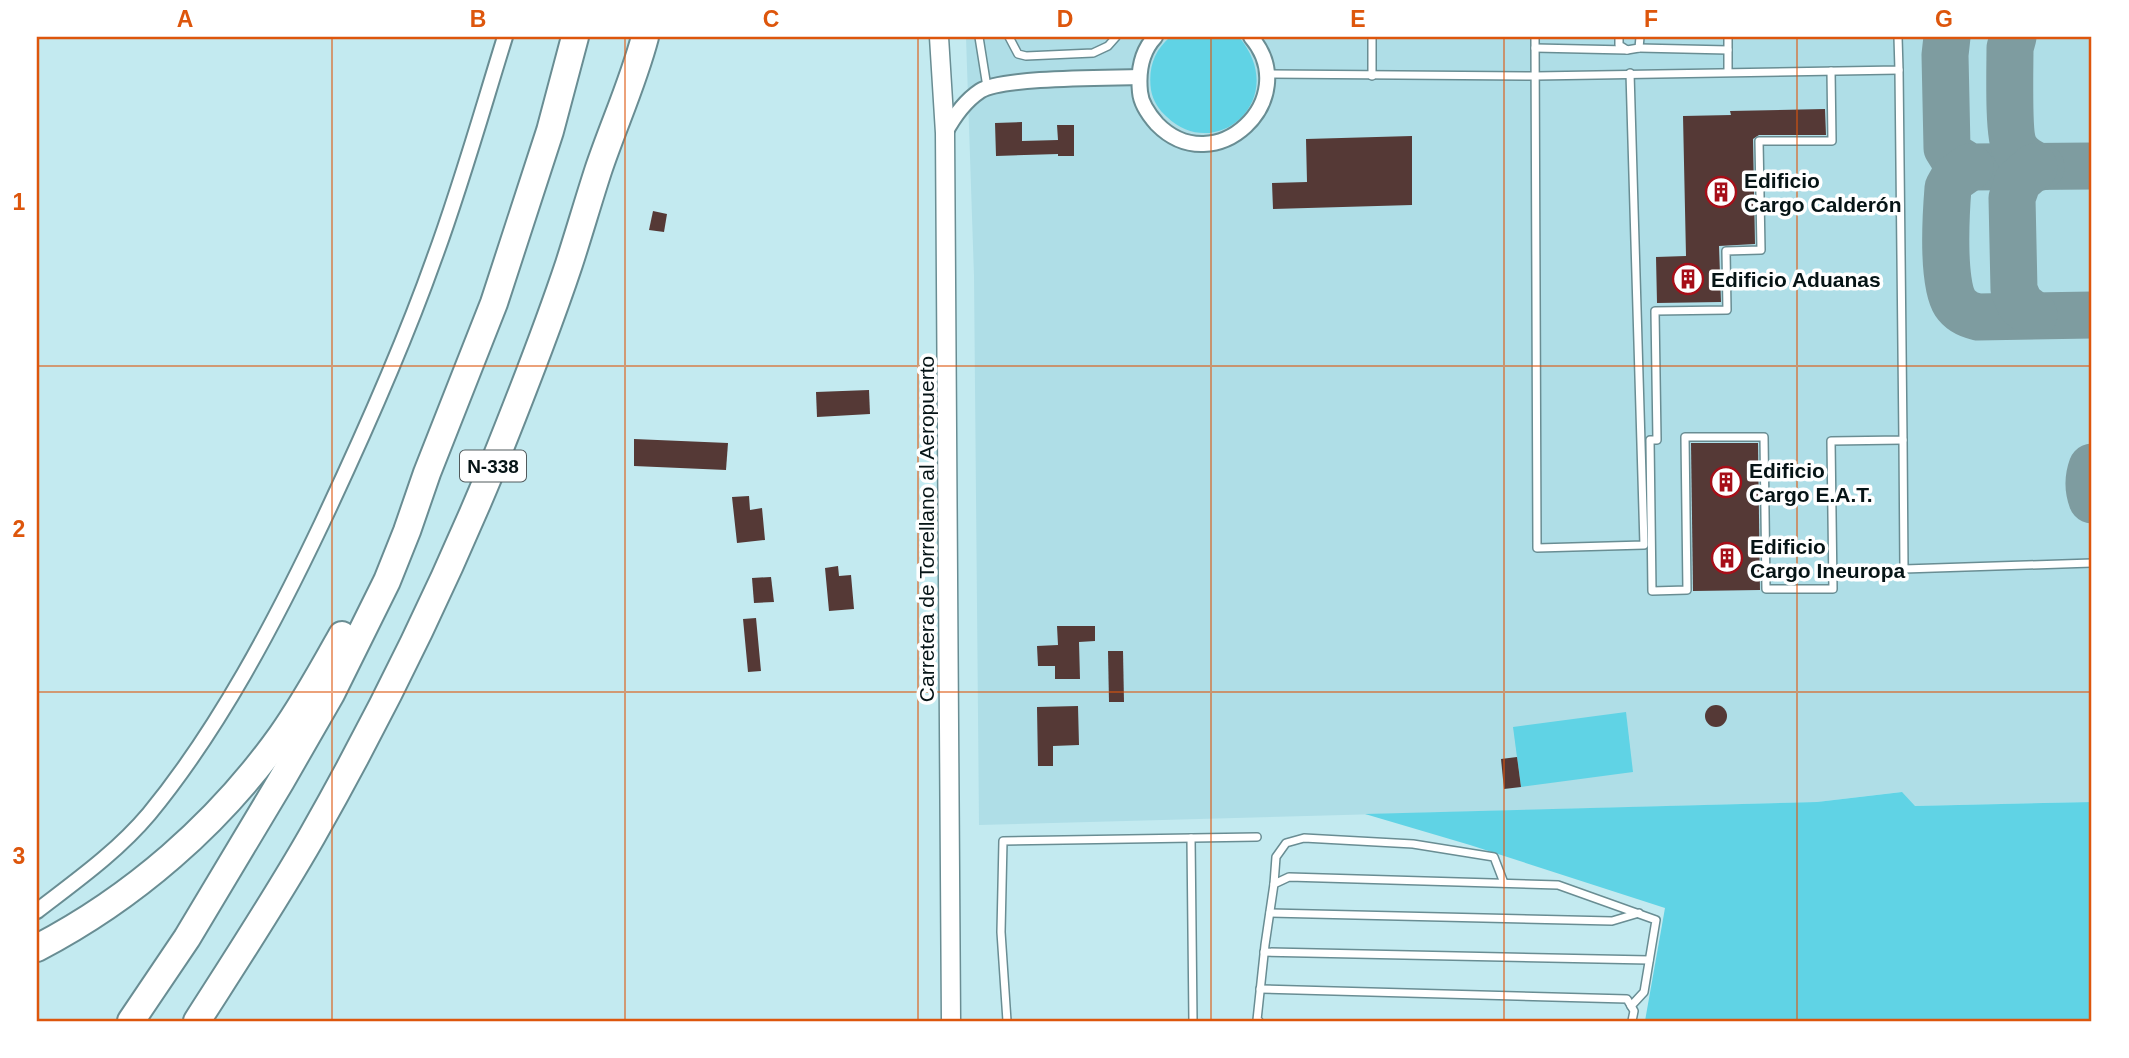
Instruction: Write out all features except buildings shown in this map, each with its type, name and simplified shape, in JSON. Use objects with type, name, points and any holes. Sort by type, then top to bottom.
[{"type":"highway","name":"N-338","points":[[131,1021],[187,938],[281,781],[331,694],[387,581],[494,303],[550,131],[575,37]]},
{"type":"highway","name":"N-338","points":[[197,1021],[263,919],[312,836],[359,751],[441,585],[492,469],[569,265],[598,170],[631,37]]},
{"type":"highway","points":[[598,170],[645,37]]},
{"type":"highway","points":[[37,948],[105,908],[177,853],[227,803],[281,736],[315,682],[349,622],[397,516],[428,473]]},
{"type":"street","points":[[37,911],[95,867],[155,806],[191,758],[247,668],[297,575],[364,433],[412,318],[461,183],[505,37]]},
{"type":"street","name":"Carretera de Torrellano al Aeropuerto","points":[[939,37],[945,133],[951,1021]]},
{"type":"street","points":[[1155,37],[1142,57],[1138,77],[1141,97],[1150,117],[1164,131],[1183,141],[1204,144],[1225,141],[1243,130],[1257,115],[1265,96],[1267,74],[1263,56],[1251,37]]},
{"type":"street","points":[[945,133],[953,118],[974,96],[987,87],[1009,83],[1138,77]]},
{"type":"lane","points":[[979,37],[987,87]]},
{"type":"lane","points":[[1009,37],[1018,54],[1026,56],[1093,53],[1108,46],[1116,37]]},
{"type":"lane","points":[[1372,37],[1372,76]]},
{"type":"lane","points":[[1535,37],[1537,548],[1644,545],[1630,73]]},
{"type":"lane","points":[[1619,37],[1619,44],[1627,50]]},
{"type":"lane","points":[[1639,48],[1640,37]]},
{"type":"lane","points":[[1728,37],[1728,71]]},
{"type":"lane","points":[[1898,37],[1904,569],[2092,564]]},
{"type":"lane","points":[[1535,48],[1728,50]]},
{"type":"lane","points":[[1267,74],[1536,76],[1899,70]]},
{"type":"lane","points":[[1832,71],[1832,141],[1759,141],[1760,250],[1726,251],[1727,310],[1655,311],[1657,440],[1650,440],[1652,591],[1687,590],[1685,437],[1764,436],[1766,589],[1833,589],[1831,441],[1903,440]]},
{"type":"lane","points":[[1007,1021],[1001,932],[1003,841],[1258,837]]},
{"type":"lane","points":[[1191,838],[1193,1021]]},
{"type":"lane","points":[[1259,1021],[1260,989],[1276,857],[1286,843],[1304,838],[1413,844],[1494,858],[1504,883]]},
{"type":"lane","points":[[1274,884],[1289,877],[1558,885],[1656,920],[1644,992],[1631,1006]]},
{"type":"lane","points":[[1270,913],[1612,921],[1639,913]]},
{"type":"lane","points":[[1264,952],[1649,960]]},
{"type":"lane","points":[[1260,989],[1627,999],[1633,1011],[1632,1021]]},
{"type":"shaded area","points":[[966,37],[2092,37],[2092,802],[1914,806],[1901,792],[1817,802],[979,825],[974,276]]},
{"type":"shaded area","points":[[1170,37],[1239,37],[1253,60],[1257,82],[1252,102],[1241,118],[1225,129],[1206,133],[1186,130],[1161,111],[1152,94],[1150,74],[1156,54]]},
{"type":"shaded area","points":[[1626,712],[1633,772],[1521,787],[1513,727]]},
{"type":"shaded area","points":[[1902,792],[1915,806],[2092,802],[2092,1021],[1645,1021],[1665,908],[1365,814],[1817,802]]},
{"type":"taxiway","points":[[1947,37],[1947,148],[1952,156],[1970,167],[2092,166]]},
{"type":"taxiway","points":[[2013,37],[2010,48],[2010,116],[2013,141],[2023,157],[2041,167]]},
{"type":"taxiway","points":[[1970,167],[1953,179],[1948,188],[1948,280],[1957,306],[1965,313],[1978,317],[2092,315]]},
{"type":"taxiway","points":[[2034,167],[2018,181],[2012,198],[2014,290],[2020,304],[2034,315]]},
{"type":"taxiway","points":[[2092,467],[2089,484],[2092,500]]},
{"type":"place","name":"Edificio Cargo Calderón","points":[[1721,192]]},
{"type":"place","name":"Edificio Aduanas","points":[[1688,279]]},
{"type":"place","name":"Edificio Cargo E.A.T.","points":[[1726,482]]},
{"type":"place","name":"Edificio Cargo Ineuropa","points":[[1727,558]]}]
